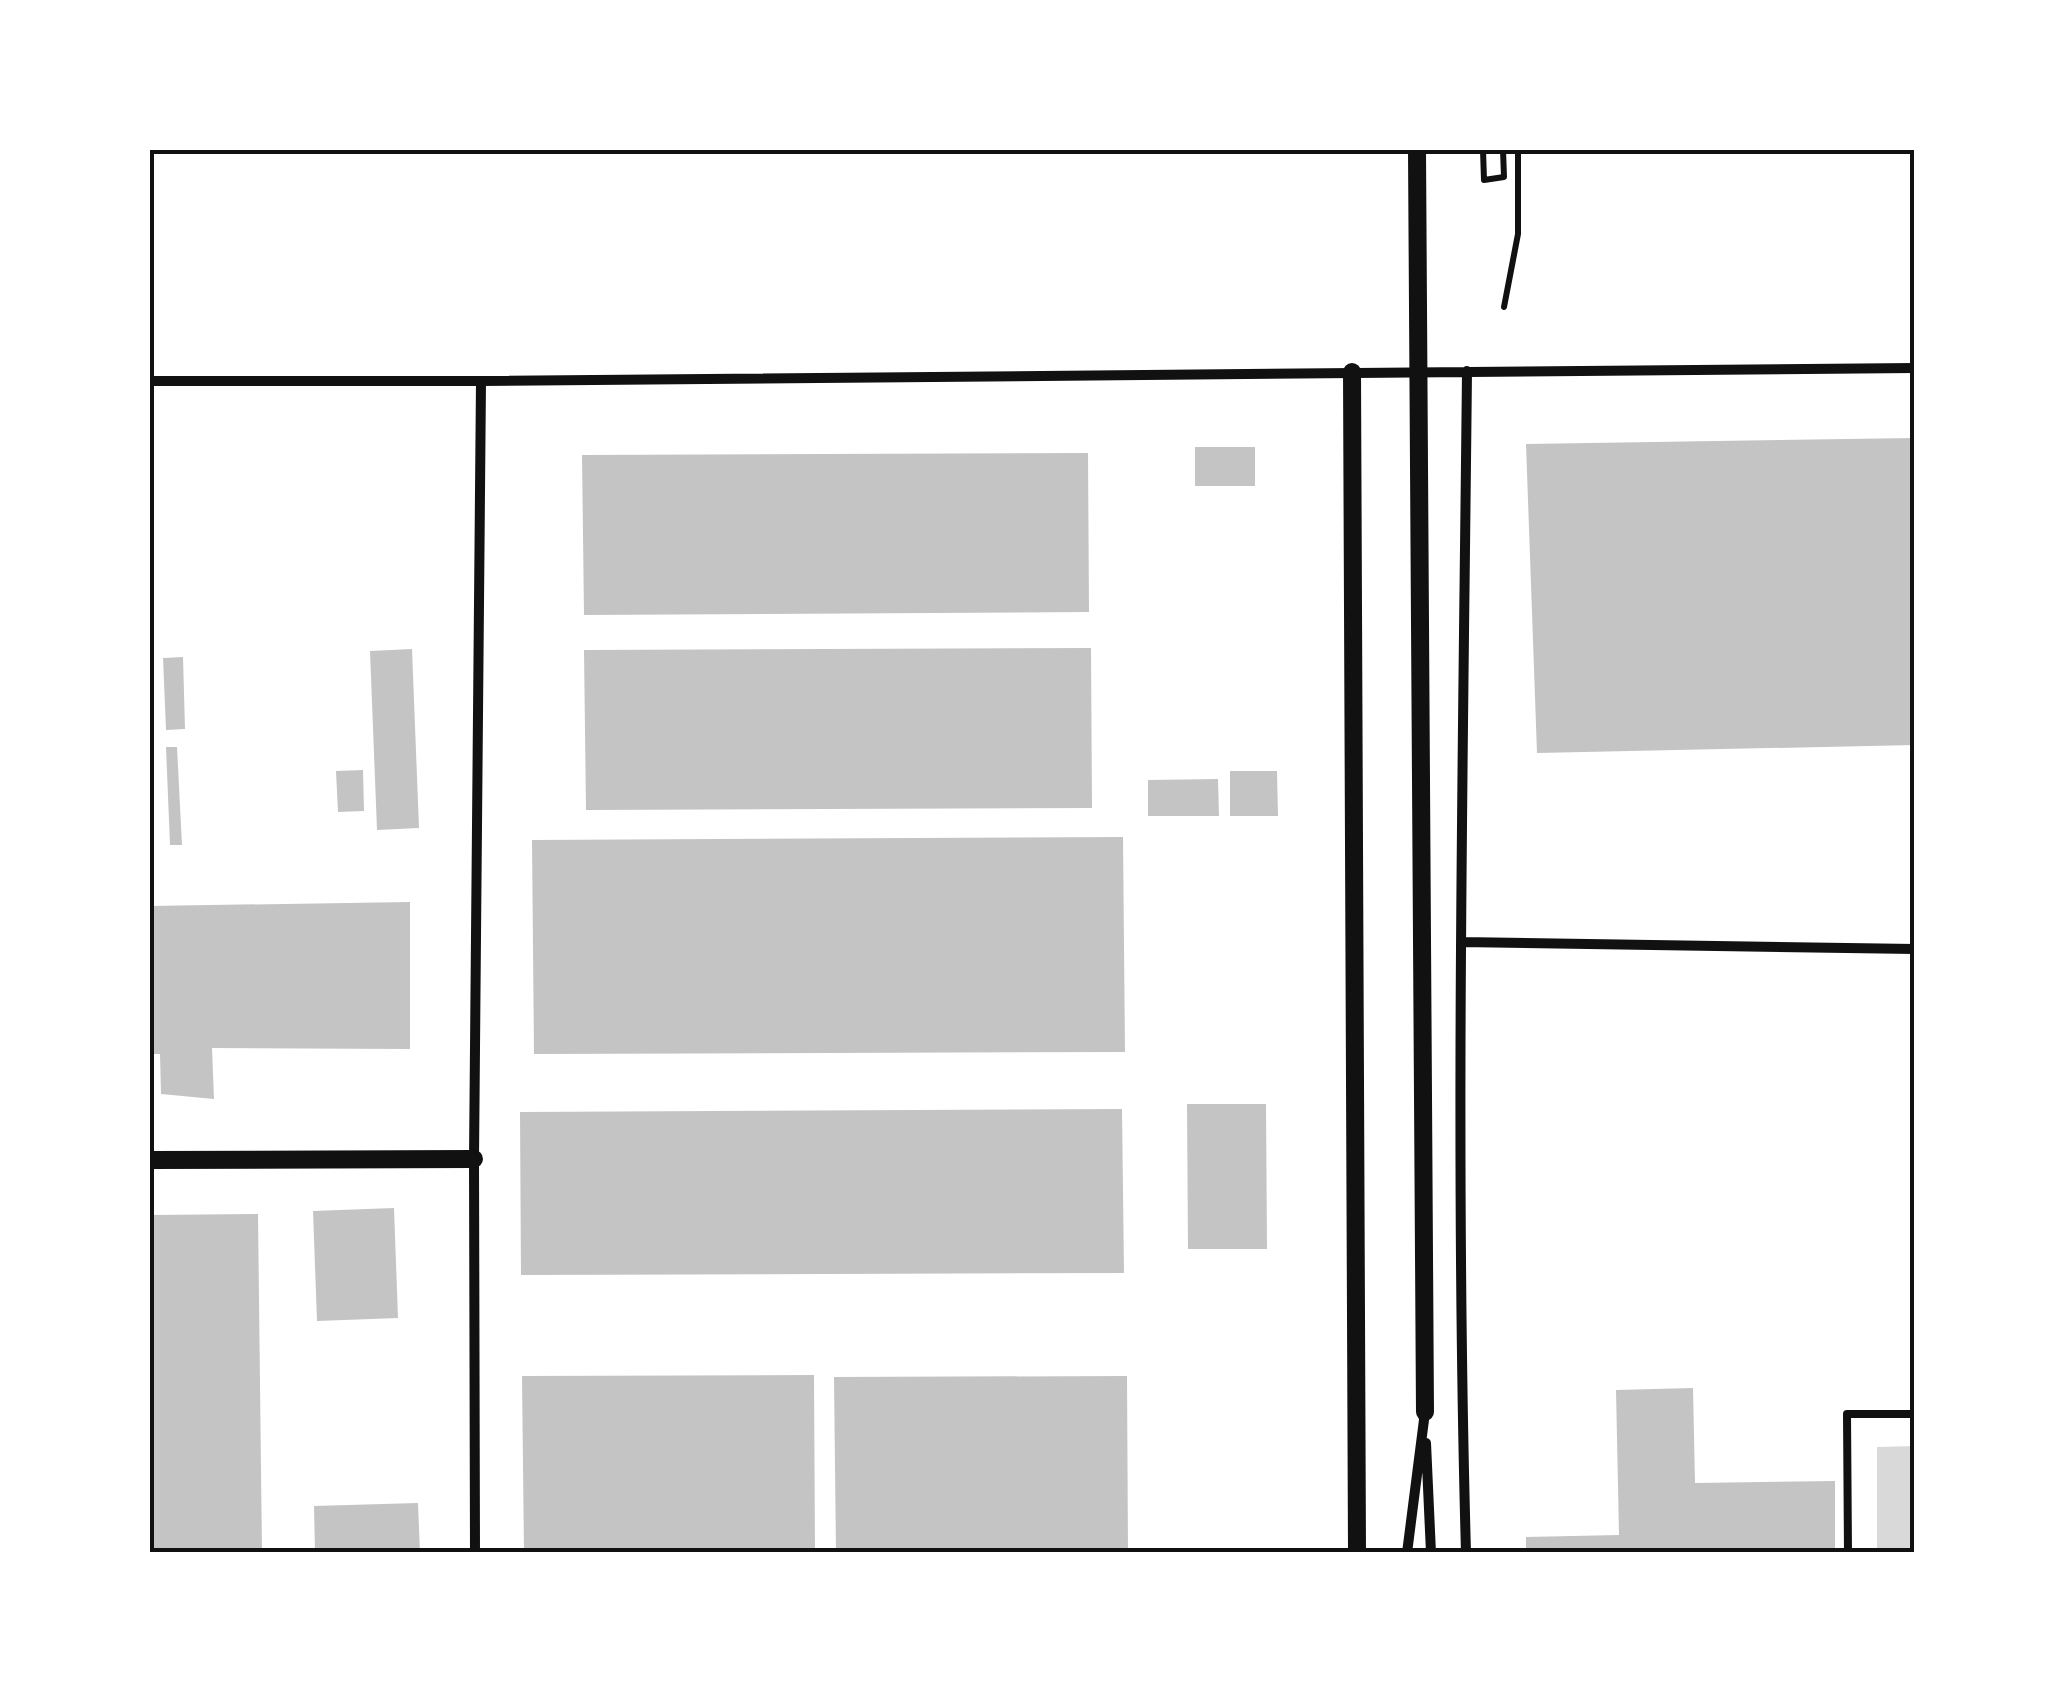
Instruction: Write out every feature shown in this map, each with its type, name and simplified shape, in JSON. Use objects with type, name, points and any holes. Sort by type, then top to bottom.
[{"type":"street","points":[[1416,150],[1425,1412],[1431,1553]]},
{"type":"street","points":[[150,380],[481,381],[1915,368]]},
{"type":"street","points":[[1466,371],[1461,942],[1466,1553]]},
{"type":"street","points":[[1352,372],[1357,1553]]},
{"type":"street","points":[[475,1553],[474,1159],[481,381]]},
{"type":"street","points":[[1461,942],[1915,949]]},
{"type":"street","points":[[150,1160],[474,1159]]},
{"type":"street","points":[[1407,1553],[1425,1412]]},
{"type":"lane","points":[[1848,1553],[1847,1414],[1915,1414]]},
{"type":"path","points":[[1483,150],[1484,180],[1504,177],[1504,150]]},
{"type":"path","points":[[1504,307],[1518,234],[1518,150]]},
{"type":"shaded area","points":[[1915,1446],[1915,1553],[1877,1553],[1877,1447]]},
{"type":"building","points":[[1915,438],[1915,745],[1537,753],[1526,444]]},
{"type":"building","points":[[1195,447],[1255,447],[1255,486],[1195,486]]},
{"type":"building","points":[[1088,453],[1089,612],[584,615],[582,455]]},
{"type":"building","points":[[1091,648],[1092,808],[586,810],[584,650]]},
{"type":"building","points":[[412,649],[419,828],[377,830],[370,651]]},
{"type":"building","points":[[183,657],[185,729],[166,730],[163,658]]},
{"type":"building","points":[[166,747],[177,747],[182,845],[170,845]]},
{"type":"building","points":[[363,770],[364,811],[338,812],[336,771]]},
{"type":"building","points":[[1230,771],[1277,771],[1278,816],[1230,816]]},
{"type":"building","points":[[1218,779],[1219,816],[1148,816],[1148,780]]},
{"type":"building","points":[[1123,837],[1125,1052],[534,1054],[532,840]]},
{"type":"building","points":[[410,902],[410,1049],[212,1048],[214,1099],[161,1094],[160,1054],[150,1054],[150,906]]},
{"type":"building","points":[[1187,1104],[1266,1104],[1267,1249],[1188,1249]]},
{"type":"building","points":[[1122,1109],[1124,1273],[521,1275],[520,1112]]},
{"type":"building","points":[[394,1208],[398,1318],[317,1321],[313,1211]]},
{"type":"building","points":[[258,1214],[262,1553],[150,1553],[150,1215]]},
{"type":"building","points":[[814,1375],[815,1552],[524,1553],[522,1376]]},
{"type":"building","points":[[1127,1376],[1128,1553],[836,1553],[834,1377]]},
{"type":"building","points":[[1693,1388],[1695,1483],[1835,1481],[1835,1553],[1526,1553],[1526,1537],[1619,1535],[1616,1390]]},
{"type":"building","points":[[418,1503],[420,1553],[315,1553],[314,1506]]}]
